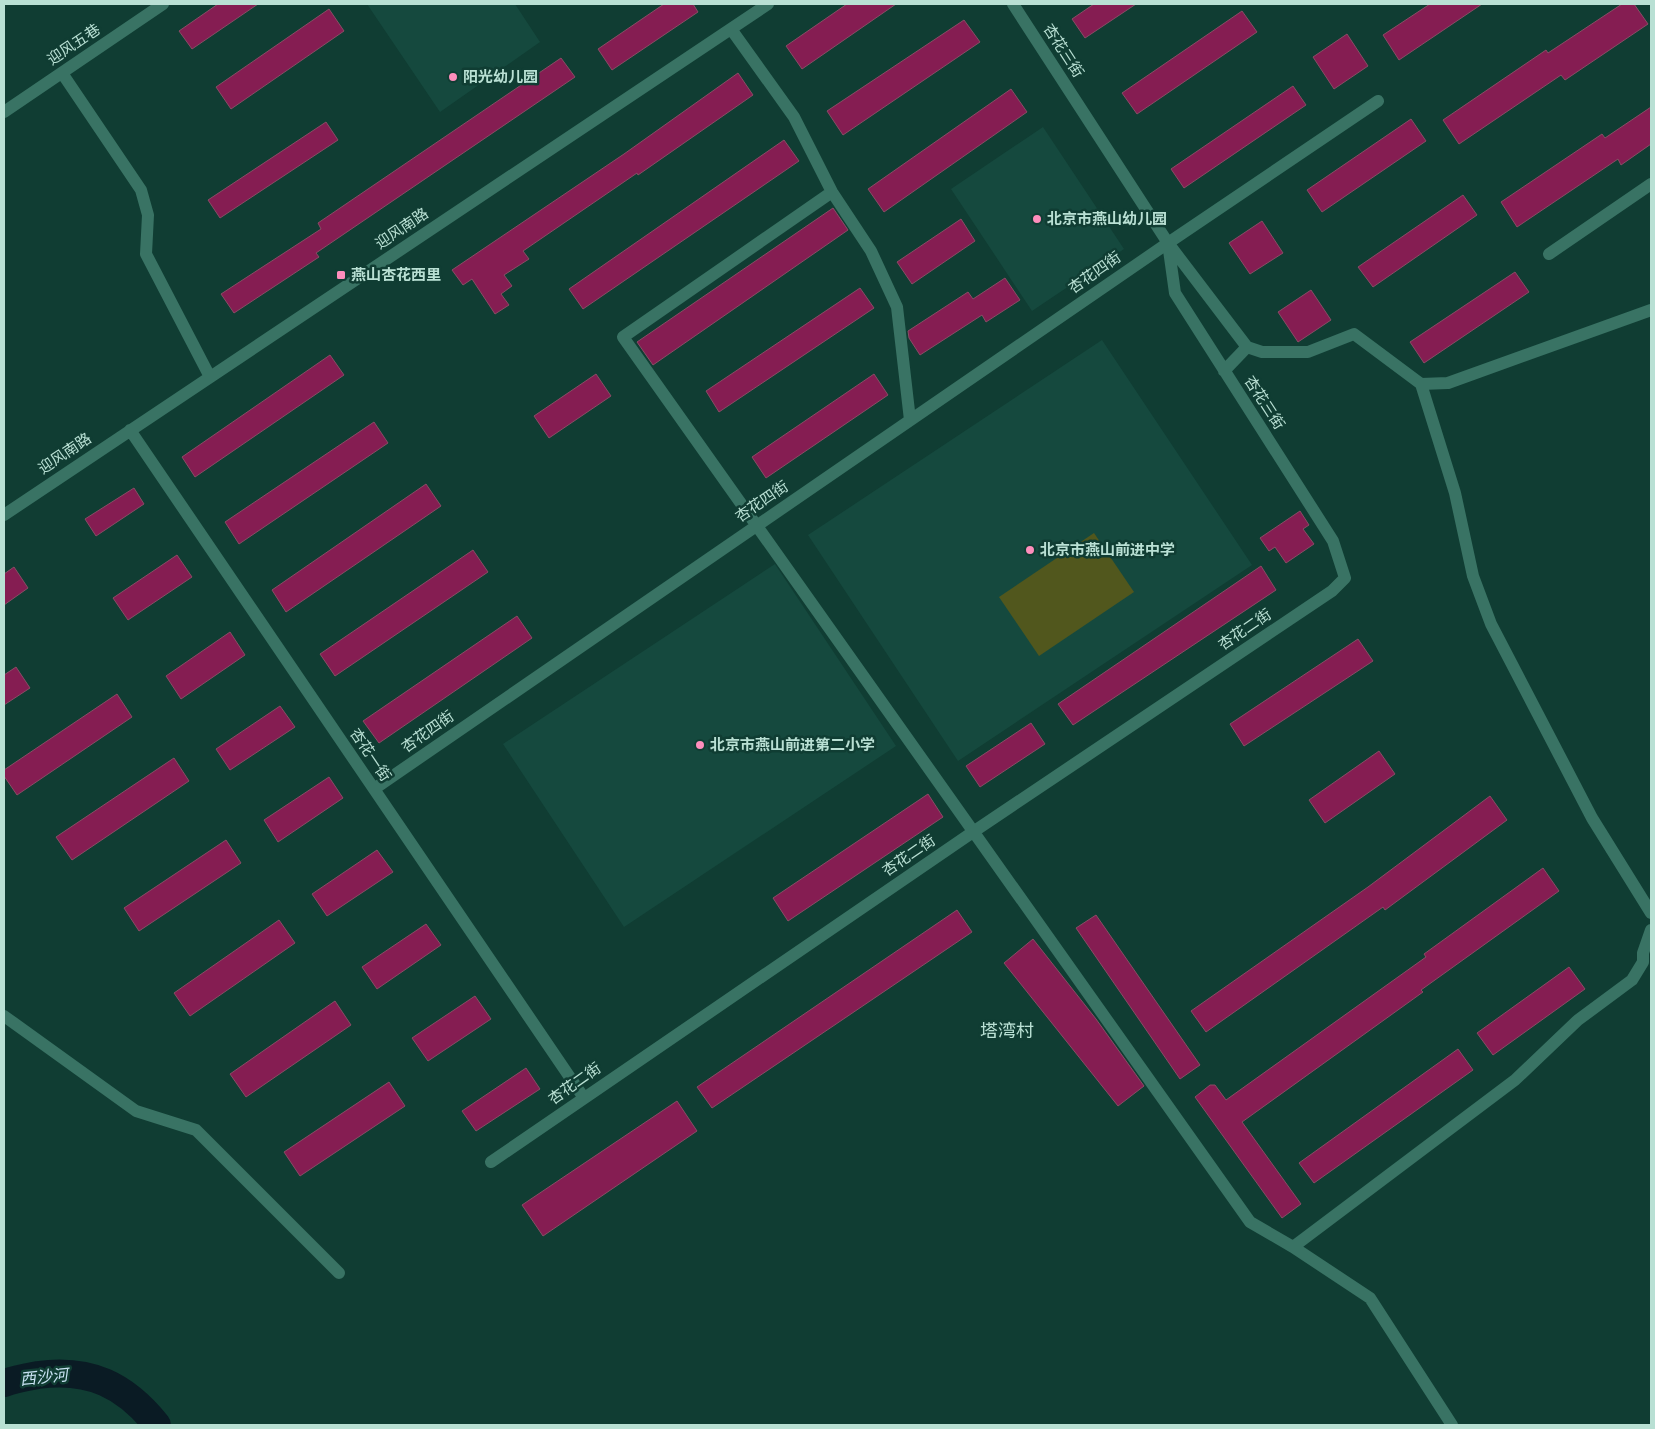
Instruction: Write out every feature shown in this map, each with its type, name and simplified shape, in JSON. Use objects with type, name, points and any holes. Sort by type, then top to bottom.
[{"type":"street","name":"迎风五巷","points":[[4,112],[163,4]]},
{"type":"street","name":"迎风南路","points":[[4,515],[768,4]]},
{"type":"street","name":"杏花三街","points":[[1013,4],[1168,242],[1247,347]]},
{"type":"street","points":[[731,29],[794,116],[832,192],[871,251],[897,307],[910,420]]},
{"type":"street","points":[[62,73],[141,190],[148,215],[146,254],[210,377]]},
{"type":"street","name":"杏花四街","points":[[374,789],[1168,242],[1378,101]]},
{"type":"street","points":[[1548,254],[1651,184]]},
{"type":"street","points":[[832,192],[623,337],[1250,1222],[1293,1246],[1370,1298],[1452,1425]]},
{"type":"street","name":"杏花三街","points":[[1168,242],[1175,293],[1332,541],[1346,578]]},
{"type":"street","points":[[1422,384],[1448,383],[1651,310]]},
{"type":"street","points":[[1224,371],[1247,347],[1262,352],[1308,352],[1354,334],[1422,384],[1455,493],[1473,576],[1491,624],[1592,818],[1651,913]]},
{"type":"street","name":"杏花一街","points":[[130,430],[584,1098]]},
{"type":"street","name":"杏花二街","points":[[491,1162],[974,832],[1332,591],[1346,578]]},
{"type":"street","points":[[1293,1246],[1515,1080],[1578,1020],[1632,980],[1643,962],[1643,953],[1651,930]]},
{"type":"street","points":[[4,1016],[136,1111],[196,1130],[339,1273]]},
{"type":"shaded area","name":"阳光幼儿园","points":[[367,4],[515,4],[540,42],[440,112]]},
{"type":"shaded area","name":"北京市燕山幼儿园","points":[[1043,127],[1124,249],[1032,311],[951,189]]},
{"type":"shaded area","name":"北京市燕山前进中学","points":[[1102,340],[1252,565],[958,761],[808,535]]},
{"type":"shaded area","name":"北京市燕山前进第二小学","points":[[775,564],[896,746],[624,927],[503,744]]},
{"type":"green space","points":[[1094,533],[1134,592],[1039,656],[999,597]]},
{"type":"building","points":[[218,4],[258,4],[192,49],[179,31]]},
{"type":"building","points":[[664,4],[693,4],[698,12],[612,70],[598,49]]},
{"type":"building","points":[[847,4],[896,4],[802,69],[786,46]]},
{"type":"building","points":[[1094,4],[1136,4],[1085,38],[1072,19]]},
{"type":"building","points":[[1430,4],[1482,4],[1399,60],[1383,35]]},
{"type":"building","points":[[1622,4],[1634,4],[1648,24],[1565,80],[1561,75],[1459,144],[1443,120],[1546,50],[1548,53]]},
{"type":"building","points":[[329,9],[344,31],[231,109],[216,87]]},
{"type":"building","points":[[1242,11],[1257,32],[1137,114],[1122,93]]},
{"type":"building","points":[[964,20],[980,42],[843,135],[827,111]]},
{"type":"building","points":[[1347,34],[1368,66],[1334,89],[1313,57]]},
{"type":"building","points":[[561,58],[575,77],[316,253],[319,257],[234,313],[221,294],[321,229],[318,223]]},
{"type":"building","points":[[738,73],[753,95],[638,175],[637,173],[523,251],[529,259],[504,275],[512,286],[501,294],[509,305],[495,314],[472,279],[463,285],[452,270],[624,154]]},
{"type":"building","points":[[1293,86],[1306,105],[1184,188],[1171,169]]},
{"type":"building","points":[[1011,89],[1027,112],[884,212],[868,189]]},
{"type":"building","points":[[1651,107],[1651,144],[1621,165],[1618,159],[1517,227],[1501,202],[1602,134],[1605,138]]},
{"type":"building","points":[[1411,119],[1426,141],[1322,212],[1307,190]]},
{"type":"building","points":[[326,122],[338,140],[220,218],[208,200]]},
{"type":"building","points":[[784,140],[799,161],[583,309],[569,289]]},
{"type":"building","points":[[1463,195],[1477,215],[1373,287],[1358,267]]},
{"type":"building","points":[[833,208],[848,230],[653,365],[637,342]]},
{"type":"building","points":[[961,219],[975,241],[912,284],[897,262]]},
{"type":"building","points":[[1262,221],[1283,253],[1250,274],[1229,243]]},
{"type":"building","points":[[1515,272],[1529,292],[1424,363],[1410,342]]},
{"type":"building","points":[[1005,278],[1020,300],[986,322],[982,315],[920,355],[909,338],[908,331],[968,292],[973,299]]},
{"type":"building","points":[[860,288],[874,308],[719,412],[706,391]]},
{"type":"building","points":[[1311,290],[1331,320],[1298,342],[1278,312]]},
{"type":"building","points":[[330,355],[344,375],[195,477],[182,457]]},
{"type":"building","points":[[596,374],[611,396],[549,438],[534,416]]},
{"type":"building","points":[[874,374],[888,395],[766,478],[752,457]]},
{"type":"building","points":[[374,422],[388,443],[239,544],[225,522]]},
{"type":"building","points":[[426,484],[441,506],[286,612],[272,590]]},
{"type":"building","points":[[134,488],[144,504],[96,536],[85,519]]},
{"type":"building","points":[[1300,511],[1309,525],[1303,529],[1314,544],[1286,563],[1275,547],[1269,551],[1260,538]]},
{"type":"building","points":[[473,550],[488,572],[335,676],[320,654]]},
{"type":"building","points":[[177,555],[192,577],[128,620],[113,598]]},
{"type":"building","points":[[1261,566],[1276,590],[1073,725],[1058,704]]},
{"type":"building","points":[[14,567],[28,588],[4,605],[4,574]]},
{"type":"building","points":[[517,616],[532,638],[379,743],[363,721]]},
{"type":"building","points":[[230,632],[245,655],[181,699],[166,676]]},
{"type":"building","points":[[1358,639],[1373,661],[1244,746],[1230,724]]},
{"type":"building","points":[[16,667],[30,688],[4,705],[4,675]]},
{"type":"building","points":[[117,694],[132,717],[17,795],[4,776],[4,770]]},
{"type":"building","points":[[280,706],[295,727],[230,770],[216,749]]},
{"type":"building","points":[[1031,723],[1045,744],[980,787],[966,766]]},
{"type":"building","points":[[1379,751],[1395,774],[1325,823],[1309,800]]},
{"type":"building","points":[[174,758],[189,781],[72,860],[56,837]]},
{"type":"building","points":[[329,777],[343,798],[278,842],[264,820]]},
{"type":"building","points":[[928,794],[943,817],[788,921],[773,898]]},
{"type":"building","points":[[1490,796],[1507,820],[1385,910],[1383,907],[1206,1032],[1191,1011],[1368,887]]},
{"type":"building","points":[[226,840],[241,863],[139,931],[124,908]]},
{"type":"building","points":[[377,850],[393,872],[327,916],[312,894]]},
{"type":"building","points":[[1543,868],[1559,891],[1421,990],[1423,992],[1242,1122],[1301,1204],[1282,1218],[1195,1097],[1210,1085],[1215,1085],[1226,1100],[1426,957],[1424,954]]},
{"type":"building","points":[[957,910],[972,932],[712,1108],[697,1087]]},
{"type":"building","points":[[1096,915],[1200,1065],[1180,1079],[1076,928]]},
{"type":"building","points":[[279,920],[295,943],[190,1016],[174,993]]},
{"type":"building","points":[[426,924],[441,945],[377,989],[362,967]]},
{"type":"building","points":[[1033,939],[1096,1019],[1144,1086],[1118,1106],[1004,963]]},
{"type":"building","points":[[1569,967],[1585,989],[1493,1055],[1477,1033]]},
{"type":"building","points":[[475,996],[491,1019],[428,1061],[412,1038]]},
{"type":"building","points":[[335,1001],[351,1025],[246,1097],[230,1074]]},
{"type":"building","points":[[1458,1049],[1473,1070],[1314,1183],[1299,1163]]},
{"type":"building","points":[[526,1068],[540,1089],[476,1131],[462,1111]]},
{"type":"building","points":[[389,1082],[405,1106],[300,1176],[284,1152]]},
{"type":"building","points":[[677,1101],[697,1131],[543,1236],[522,1205]]},
{"type":"waterway","name":"西沙河","points":[[4,1383],[38,1375],[57,1373],[90,1377],[105,1382],[132,1399],[157,1425]]},
{"type":"place","name":"阳光幼儿园","points":[[453,77]]},
{"type":"place","name":"北京市燕山幼儿园","points":[[1037,219]]},
{"type":"place","name":"燕山杏花西里","points":[[341,275]]},
{"type":"place","name":"北京市燕山前进中学","points":[[1030,550]]},
{"type":"place","name":"北京市燕山前进第二小学","points":[[700,745]]},
{"type":"district","name":"塔湾村","points":[[1007,1031]]}]
